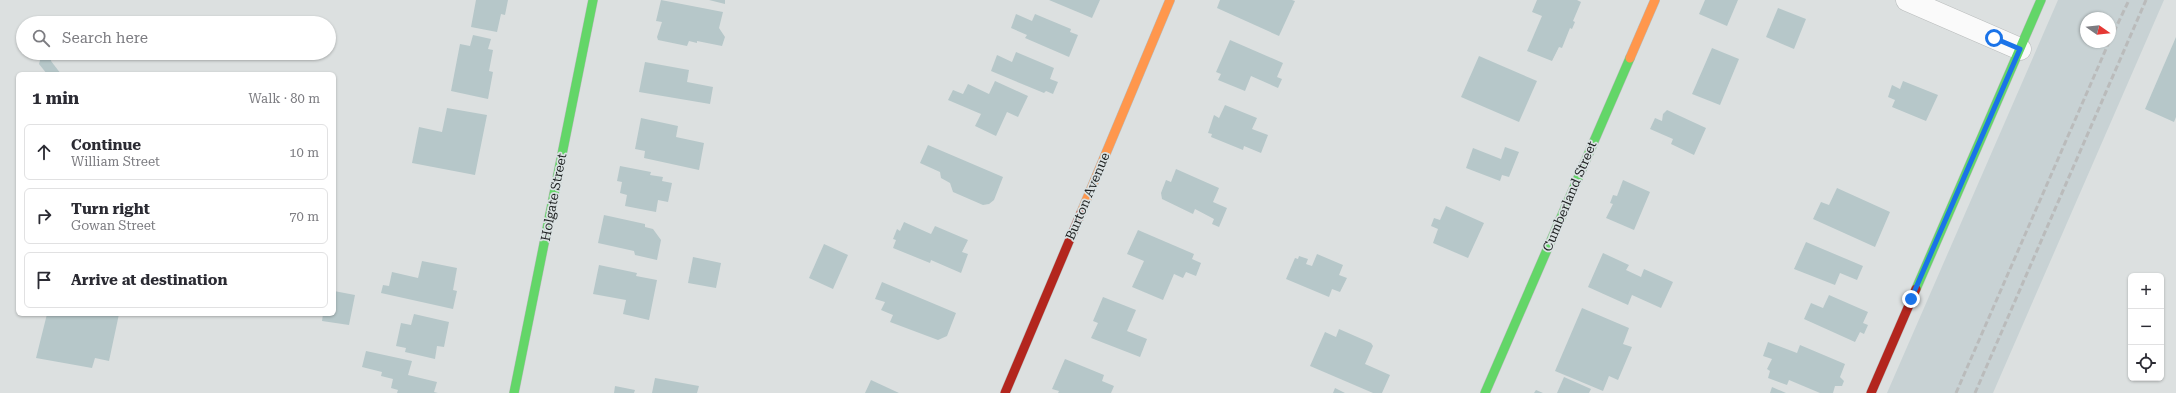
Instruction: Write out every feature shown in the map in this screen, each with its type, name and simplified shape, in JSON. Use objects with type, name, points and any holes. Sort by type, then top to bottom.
[{"type":"street","name":"Holgate Street","points":[[514,393],[593,0]]},
{"type":"street","name":"Burton Avenue","points":[[1004,393],[1170,0]]},
{"type":"street","name":"Cumberland Street","points":[[1485,393],[1655,0]]},
{"type":"street","points":[[1906,0],[2020,49]]},
{"type":"street","points":[[1871,393],[2041,0]]},
{"type":"shaded area","points":[[2058,0],[2164,0],[1993,393],[1887,393]]},
{"type":"building","points":[[476,0],[508,0],[505,15],[501,14],[497,32],[471,27]]},
{"type":"building","points":[[661,0],[723,12],[719,28],[725,37],[722,46],[689,41],[687,46],[658,40],[657,37],[662,22],[656,21]]},
{"type":"building","points":[[709,0],[725,0],[725,4]]},
{"type":"building","points":[[1049,0],[1100,0],[1092,18]]},
{"type":"building","points":[[1220,0],[1295,1],[1279,36],[1217,8]]},
{"type":"building","points":[[1537,0],[1577,0],[1581,2],[1573,21],[1575,22],[1572,29],[1570,28],[1562,48],[1559,47],[1552,61],[1527,51],[1542,16],[1532,12]]},
{"type":"building","points":[[1705,0],[1738,0],[1727,26],[1699,14]]},
{"type":"building","points":[[1778,8],[1806,19],[1794,49],[1766,37]]},
{"type":"building","points":[[1016,14],[1032,21],[1035,14],[1071,29],[1070,32],[1078,35],[1069,57],[1025,38],[1027,35],[1011,28]]},
{"type":"building","points":[[473,35],[491,39],[488,49],[493,50],[489,71],[493,72],[488,99],[451,91],[460,44],[470,46]]},
{"type":"building","points":[[2176,37],[2176,117],[2174,122],[2145,109]]},
{"type":"building","points":[[1230,40],[1283,63],[1277,77],[1282,79],[1278,88],[1251,76],[1245,91],[1218,80],[1221,74],[1216,72]]},
{"type":"building","points":[[1712,48],[1739,59],[1720,105],[1692,94]]},
{"type":"building","points":[[1016,52],[1054,68],[1050,79],[1058,82],[1053,94],[1046,91],[1044,93],[991,71],[997,55],[1012,62]]},
{"type":"building","points":[[1479,56],[1537,81],[1519,122],[1461,97]]},
{"type":"building","points":[[40,60],[51,60],[59,72],[45,72],[39,64]]},
{"type":"building","points":[[645,62],[689,70],[687,82],[713,87],[710,104],[639,92]]},
{"type":"building","points":[[995,81],[1028,96],[1018,117],[1007,112],[996,136],[975,126],[981,114],[948,100],[953,90],[963,94],[968,84],[989,94]]},
{"type":"building","points":[[1903,81],[1938,95],[1926,121],[1892,107],[1895,100],[1888,97],[1892,85],[1900,89]]},
{"type":"building","points":[[1225,105],[1257,118],[1252,129],[1268,135],[1261,153],[1244,146],[1243,150],[1211,137],[1212,134],[1208,133],[1214,115],[1219,118]]},
{"type":"building","points":[[447,108],[487,115],[475,175],[412,163],[419,127],[442,132]]},
{"type":"building","points":[[1667,110],[1706,128],[1694,155],[1671,144],[1673,139],[1650,129],[1655,118],[1662,121],[1663,114]]},
{"type":"building","points":[[641,118],[678,126],[676,137],[704,143],[699,170],[644,158],[645,151],[635,149]]},
{"type":"building","points":[[928,145],[1003,177],[994,200],[989,204],[983,205],[953,192],[950,183],[941,178],[940,172],[920,163]]},
{"type":"building","points":[[1505,147],[1519,152],[1509,177],[1502,175],[1500,181],[1466,168],[1473,148],[1501,159]]},
{"type":"building","points":[[620,166],[651,172],[650,175],[663,177],[662,181],[672,183],[668,202],[658,200],[656,212],[625,206],[627,195],[620,193],[622,182],[617,181]]},
{"type":"building","points":[[1176,169],[1219,188],[1213,202],[1227,208],[1219,227],[1212,224],[1214,219],[1195,209],[1193,214],[1162,199],[1161,193],[1166,180],[1171,182]]},
{"type":"building","points":[[1623,180],[1650,192],[1634,230],[1606,218],[1613,204],[1610,203],[1613,195],[1617,196]]},
{"type":"building","points":[[1837,188],[1890,212],[1875,247],[1813,219],[1821,202],[1829,205]]},
{"type":"building","points":[[1446,206],[1484,223],[1468,258],[1433,243],[1438,229],[1431,226],[1434,218],[1440,220]]},
{"type":"building","points":[[604,215],[645,224],[645,227],[653,229],[661,240],[657,260],[635,255],[634,251],[598,243]]},
{"type":"building","points":[[904,222],[931,234],[935,226],[968,240],[962,252],[968,254],[961,273],[931,260],[930,263],[893,248],[896,240],[893,239],[897,229],[900,231]]},
{"type":"building","points":[[1138,230],[1194,254],[1192,259],[1201,263],[1196,276],[1186,272],[1183,278],[1174,274],[1163,300],[1132,287],[1144,261],[1127,254]]},
{"type":"building","points":[[1806,242],[1863,266],[1857,280],[1840,273],[1835,285],[1794,269]]},
{"type":"building","points":[[824,244],[848,255],[833,289],[809,278]]},
{"type":"building","points":[[1603,253],[1629,265],[1626,270],[1641,277],[1644,269],[1673,282],[1661,308],[1632,295],[1628,305],[1588,287]]},
{"type":"building","points":[[1317,254],[1343,265],[1339,275],[1347,278],[1340,292],[1332,289],[1329,297],[1286,279],[1295,258],[1298,259],[1299,256],[1308,259],[1306,264],[1312,266]]},
{"type":"building","points":[[693,257],[721,263],[716,288],[688,283]]},
{"type":"building","points":[[422,261],[457,268],[453,290],[457,291],[453,309],[381,293],[383,285],[389,286],[392,272],[418,278]]},
{"type":"building","points":[[599,265],[637,273],[636,276],[657,280],[649,320],[623,314],[626,300],[593,294]]},
{"type":"building","points":[[882,282],[956,313],[947,336],[938,340],[890,322],[893,315],[881,310],[885,302],[875,299]]},
{"type":"building","points":[[336,291],[355,295],[349,325],[322,321],[323,316],[336,316]]},
{"type":"building","points":[[1829,295],[1868,312],[1863,323],[1868,325],[1864,334],[1860,332],[1855,342],[1804,319],[1811,303],[1823,308]]},
{"type":"building","points":[[1103,297],[1136,310],[1127,331],[1147,339],[1140,357],[1091,338],[1098,323],[1093,321]]},
{"type":"building","points":[[1582,308],[1629,328],[1623,344],[1632,347],[1618,380],[1609,376],[1603,391],[1555,371]]},
{"type":"building","points":[[414,314],[449,322],[444,347],[437,346],[435,359],[405,352],[406,348],[396,346],[401,323],[411,325]]},
{"type":"building","points":[[46,316],[119,316],[109,361],[95,358],[92,368],[36,358]]},
{"type":"building","points":[[1339,329],[1371,343],[1373,346],[1365,364],[1390,375],[1382,393],[1373,393],[1310,366],[1325,332],[1336,337]]},
{"type":"building","points":[[1768,342],[1797,353],[1800,345],[1845,364],[1840,377],[1844,381],[1842,386],[1835,386],[1833,393],[1820,393],[1789,380],[1787,385],[1768,378],[1770,371],[1767,369],[1772,359],[1763,356]]},
{"type":"building","points":[[366,351],[412,361],[408,375],[437,382],[434,392],[438,393],[397,393],[398,390],[391,388],[393,379],[381,376],[382,372],[362,367]]},
{"type":"building","points":[[1065,359],[1104,375],[1102,381],[1114,386],[1111,393],[1058,393],[1059,391],[1052,389]]},
{"type":"building","points":[[1564,377],[1591,389],[1589,393],[1557,393]]},
{"type":"building","points":[[655,378],[699,386],[697,393],[652,393]]},
{"type":"building","points":[[871,380],[899,393],[865,393]]},
{"type":"building","points":[[615,386],[635,390],[634,393],[614,393]]},
{"type":"building","points":[[1772,387],[1786,393],[1770,393]]},
{"type":"building","points":[[1335,388],[1345,393],[1333,393]]},
{"type":"building","points":[[1536,390],[1543,393],[1534,393]]},
{"type":"railway","points":[[2116,27],[2129,0]]},
{"type":"railway","points":[[1975,393],[2146,0]]},
{"type":"railway","points":[[1956,393],[2106,48]]},
{"type":"traffic: fast","points":[[514,393],[593,0]]},
{"type":"traffic: fast","points":[[1916,289],[2041,0]]},
{"type":"traffic: fast","points":[[1485,393],[1630,58]]},
{"type":"traffic: slow","points":[[1081,213],[1170,0]]},
{"type":"traffic: slow","points":[[1630,58],[1655,0]]},
{"type":"traffic: jam","points":[[1005,393],[1081,213]]},
{"type":"traffic: jam","points":[[1871,393],[1916,289]]},
{"type":"route","points":[[1911,299],[2020,49],[1994,38]]}]
